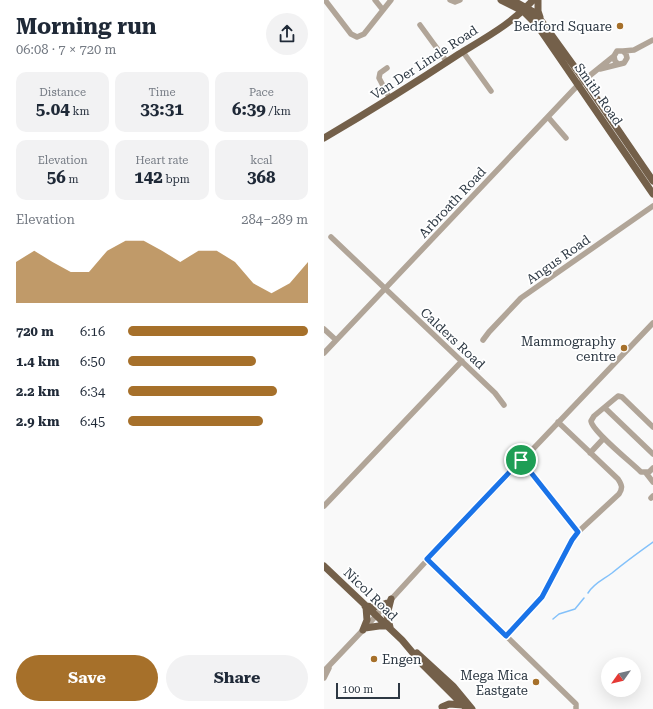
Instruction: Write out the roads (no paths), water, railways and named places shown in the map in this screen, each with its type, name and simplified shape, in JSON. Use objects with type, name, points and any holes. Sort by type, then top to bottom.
[{"type":"main road","points":[[501,0],[525,6]]},
{"type":"main road","name":"Van Der Linde Road","points":[[324,138],[390,99],[512,20],[533,0]]},
{"type":"main road","points":[[538,0],[538,11],[546,26]]},
{"type":"main road","points":[[512,2],[525,6]]},
{"type":"main road","points":[[512,2],[512,20],[523,18],[537,25]]},
{"type":"main road","name":"Smith Road","points":[[525,6],[537,25],[653,181]]},
{"type":"main road","name":"Smith Road","points":[[525,6],[546,26],[653,194]]},
{"type":"main road","name":"Nicol Road","points":[[324,566],[453,686],[472,709]]},
{"type":"main road","points":[[389,601],[386,614],[389,628],[379,626],[364,629],[367,620],[366,606],[376,607],[389,601]]},
{"type":"main road","name":"Nicol Road","points":[[402,640],[423,665],[465,707]]},
{"type":"main road","points":[[442,707],[449,704],[465,707]]},
{"type":"street","points":[[325,0],[351,34],[357,37],[364,34],[391,0]]},
{"type":"street","points":[[375,0],[383,10]]},
{"type":"street","points":[[450,0],[456,2],[460,0]]},
{"type":"street","points":[[420,25],[447,62]]},
{"type":"street","points":[[634,50],[617,51],[614,56],[615,61],[618,64],[624,63],[634,50],[653,40]]},
{"type":"street","points":[[624,51],[627,58]]},
{"type":"street","points":[[463,52],[491,91]]},
{"type":"street","name":"Arbroath Road","points":[[324,353],[581,83],[614,56]]},
{"type":"street","name":"Arbroath Road","points":[[598,70],[618,64]]},
{"type":"street","points":[[387,68],[380,73],[379,78],[390,99]]},
{"type":"street","points":[[548,117],[566,138]]},
{"type":"street","name":"Angus Road","points":[[483,340],[521,298],[653,206]]},
{"type":"street","name":"Calders Road","points":[[331,237],[495,393],[504,405]]},
{"type":"street","points":[[324,671],[427,559],[653,322]]},
{"type":"street","points":[[324,329],[336,340]]},
{"type":"street","points":[[324,506],[462,361]]},
{"type":"street","points":[[653,427],[620,396],[617,396],[591,420],[592,425],[604,438],[641,472],[646,473],[653,482]]},
{"type":"street","points":[[604,408],[653,454]]},
{"type":"street","points":[[506,636],[542,597],[572,540],[578,532],[619,494],[622,488],[618,479],[558,422]]},
{"type":"street","points":[[590,453],[604,438]]},
{"type":"street","points":[[521,460],[578,532]]},
{"type":"street","points":[[646,473],[653,468]]},
{"type":"street","points":[[427,559],[576,704],[576,709]]},
{"type":"street","points":[[324,678],[330,664]]},
{"type":"waterway","points":[[588,593],[596,584],[653,542]]},
{"type":"waterway","points":[[553,619],[559,614],[575,609],[584,598]]},
{"type":"place","name":"Bedford Square","points":[[620,26]]},
{"type":"place","name":"Mammography centre","points":[[624,348]]},
{"type":"place","name":"Engen","points":[[374,659]]},
{"type":"place","name":"Mega Mica Eastgate","points":[[536,682]]}]
